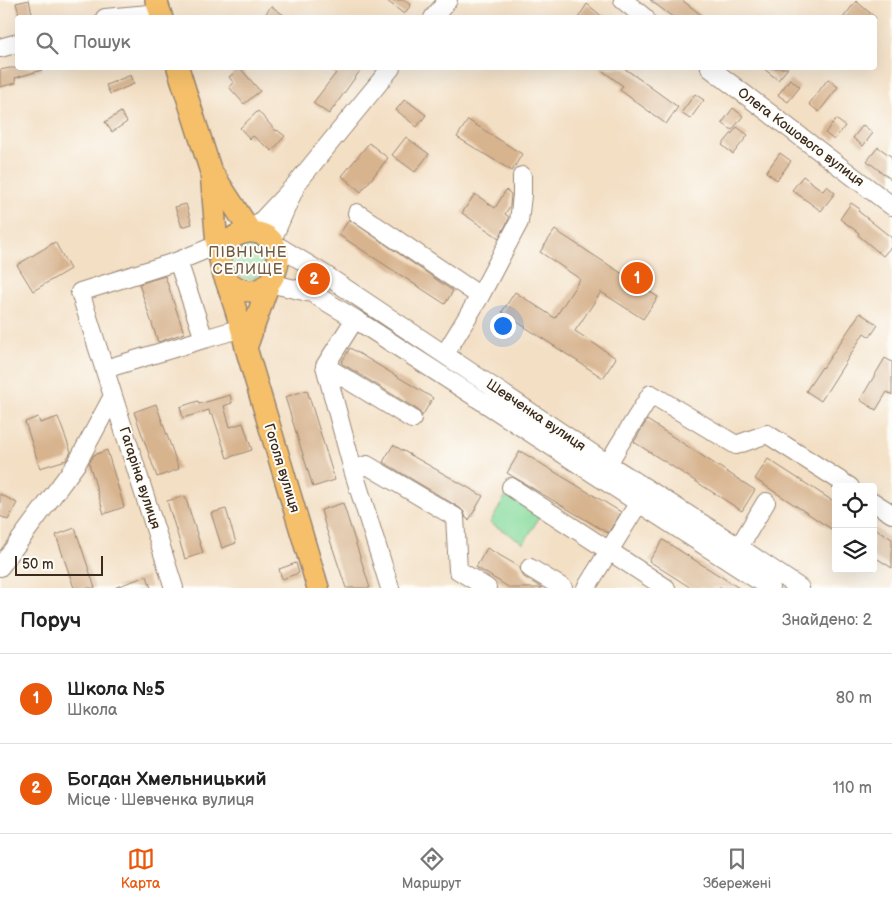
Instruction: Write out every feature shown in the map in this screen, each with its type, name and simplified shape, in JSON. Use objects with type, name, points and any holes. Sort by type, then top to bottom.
[{"type":"main road","name":"Гоголя вулиця","points":[[179,70],[212,172],[221,262],[318,588]]},
{"type":"main road","name":"Гоголя вулиця","points":[[212,172],[251,232]]},
{"type":"main road","points":[[244,338],[269,283],[278,270],[278,255],[266,237],[251,232],[244,232],[230,240],[222,252],[221,262],[234,286],[248,291],[263,288],[269,283]]},
{"type":"street","points":[[436,15],[448,0]]},
{"type":"street","points":[[623,0],[641,15]]},
{"type":"street","points":[[125,15],[159,10]]},
{"type":"street","points":[[0,48],[15,43]]},
{"type":"street","points":[[251,232],[297,183],[389,70]]},
{"type":"street","name":"Олега Кошового вулиця","points":[[713,70],[892,206]]},
{"type":"street","points":[[444,354],[480,296],[519,222],[522,176]]},
{"type":"street","points":[[271,242],[297,183]]},
{"type":"street","points":[[357,213],[480,296]]},
{"type":"street","name":"Шевченка вулиця","points":[[271,242],[324,274],[608,464],[645,502],[739,547],[800,588]]},
{"type":"street","points":[[204,339],[178,260],[221,262]]},
{"type":"street","name":"Гагаріна вулиця","points":[[174,588],[80,292],[178,260]]},
{"type":"street","name":"Шевченка вулиця","points":[[269,283],[312,293],[538,438],[645,502],[770,588]]},
{"type":"street","points":[[354,320],[325,366],[353,470],[390,588]]},
{"type":"street","points":[[105,369],[204,339],[244,338]]},
{"type":"street","points":[[325,366],[412,419]]},
{"type":"street","points":[[608,464],[651,394],[736,445],[767,434],[844,483]]},
{"type":"street","points":[[0,567],[77,463],[113,396]]},
{"type":"street","points":[[353,470],[367,465],[455,517],[458,570],[487,588]]},
{"type":"street","points":[[511,487],[666,588]]},
{"type":"street","points":[[586,588],[608,551],[645,502]]},
{"type":"street","points":[[739,547],[766,502]]},
{"type":"street","points":[[877,505],[892,514]]},
{"type":"street","points":[[530,568],[563,588]]},
{"type":"green space","points":[[249,245],[261,250],[266,262],[261,274],[249,279],[237,274],[232,262],[237,250]]},
{"type":"green space","points":[[507,494],[541,514],[524,543],[490,523]]},
{"type":"building","points":[[29,0],[32,15],[19,15],[16,3]]},
{"type":"building","points":[[386,0],[404,0],[411,5],[404,14]]},
{"type":"building","points":[[650,0],[682,0],[701,15],[670,15]]},
{"type":"building","points":[[856,1],[872,15],[845,15]]},
{"type":"building","points":[[587,4],[600,15],[580,15]]},
{"type":"building","points":[[271,6],[284,15],[265,15]]},
{"type":"building","points":[[15,68],[15,70],[42,70],[15,78],[16,83],[0,87],[0,70]]},
{"type":"building","points":[[238,70],[242,70],[260,91],[244,104],[229,87],[234,83],[229,77]]},
{"type":"building","points":[[332,70],[361,70],[329,114],[313,103],[336,73]]},
{"type":"building","points":[[602,70],[627,70],[678,107],[666,124],[620,90],[623,86]]},
{"type":"building","points":[[766,70],[786,70],[778,80]]},
{"type":"building","points":[[131,75],[134,84],[110,94],[106,85]]},
{"type":"building","points":[[790,79],[800,87],[788,102],[778,95]]},
{"type":"building","points":[[828,79],[838,87],[819,112],[809,104]]},
{"type":"building","points":[[695,94],[704,100],[690,119],[681,113]]},
{"type":"building","points":[[405,99],[426,115],[417,127],[396,110]]},
{"type":"building","points":[[733,108],[743,116],[732,130],[722,123]]},
{"type":"building","points":[[258,111],[276,131],[285,136],[272,151],[253,136],[250,139],[240,128]]},
{"type":"building","points":[[121,112],[127,122],[112,132],[105,122]]},
{"type":"building","points":[[836,119],[845,126],[834,140],[825,133]]},
{"type":"building","points":[[468,120],[522,154],[512,171],[457,137]]},
{"type":"building","points":[[863,125],[873,133],[863,146],[853,138]]},
{"type":"building","points":[[737,127],[748,135],[733,154],[722,145]]},
{"type":"building","points":[[406,137],[429,154],[415,172],[392,155]]},
{"type":"building","points":[[369,143],[388,158],[361,192],[342,176]]},
{"type":"building","points":[[878,147],[892,157],[892,180],[867,161]]},
{"type":"building","points":[[780,153],[791,161],[777,180],[766,172]]},
{"type":"building","points":[[803,176],[823,191],[827,186],[835,193],[821,211],[792,190]]},
{"type":"building","points":[[506,190],[511,194],[510,206],[505,214],[509,219],[499,238],[462,213],[475,194],[495,208]]},
{"type":"building","points":[[851,203],[860,209],[858,211],[892,238],[892,246],[883,256],[858,235],[859,233],[840,219]]},
{"type":"building","points":[[186,204],[192,224],[182,227],[175,207]]},
{"type":"building","points":[[349,219],[453,291],[445,304],[339,235]]},
{"type":"building","points":[[555,230],[658,297],[643,319],[601,292],[575,331],[616,358],[603,378],[502,312],[515,292],[555,318],[580,279],[540,252]]},
{"type":"building","points":[[55,242],[70,269],[33,291],[17,265]]},
{"type":"building","points":[[165,276],[184,333],[158,342],[139,284]]},
{"type":"building","points":[[860,313],[878,325],[870,337],[864,333],[821,401],[806,391]]},
{"type":"building","points":[[350,348],[433,398],[422,416],[418,410],[341,363]]},
{"type":"building","points":[[885,358],[892,362],[892,395],[887,392],[876,410],[860,400]]},
{"type":"building","points":[[307,390],[335,480],[313,487],[285,397]]},
{"type":"building","points":[[230,395],[232,403],[224,406],[230,427],[243,423],[252,450],[227,458],[213,415],[210,415],[209,410],[183,418],[180,407],[198,401],[199,404]]},
{"type":"building","points":[[156,404],[179,469],[157,477],[134,412]]},
{"type":"building","points":[[38,417],[40,423],[58,417],[71,452],[66,460],[40,468],[25,422]]},
{"type":"building","points":[[647,420],[755,490],[742,511],[634,442]]},
{"type":"building","points":[[393,445],[483,496],[469,520],[460,508],[383,462]]},
{"type":"building","points":[[107,450],[124,507],[104,514],[89,463],[94,455]]},
{"type":"building","points":[[520,451],[621,512],[608,533],[507,473]]},
{"type":"building","points":[[768,459],[832,500],[832,529],[755,479]]},
{"type":"building","points":[[0,494],[17,503],[8,520],[0,516]]},
{"type":"building","points":[[185,496],[203,553],[185,559],[167,501]]},
{"type":"building","points":[[343,503],[370,588],[346,588],[325,525],[321,510]]},
{"type":"building","points":[[226,509],[236,543],[222,548],[211,513]]},
{"type":"building","points":[[75,528],[95,588],[74,588],[56,535]]},
{"type":"building","points":[[877,530],[892,539],[892,568],[877,559]]},
{"type":"building","points":[[663,540],[739,588],[691,588],[649,561]]},
{"type":"building","points":[[487,548],[520,567],[524,577],[542,588],[510,588],[476,567]]},
{"type":"building","points":[[296,563],[299,573],[282,579],[279,569]]},
{"type":"building","points":[[147,576],[151,588],[116,588],[116,587]]},
{"type":"place","name":"Школа №5","points":[[637,278]]},
{"type":"place","name":"Богдан Хмельницький","points":[[314,279]]},
{"type":"district","name":"ПІВНІЧНЕ СЕЛИЩЕ","points":[[248,260]]}]
